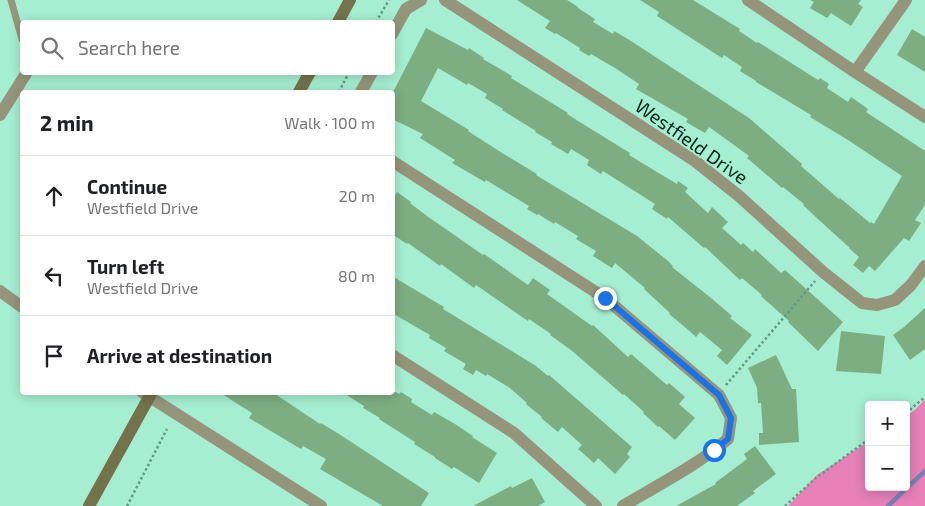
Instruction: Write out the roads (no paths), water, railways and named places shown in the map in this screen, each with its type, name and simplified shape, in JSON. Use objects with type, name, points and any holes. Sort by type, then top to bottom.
[{"type":"street","points":[[339,20],[350,0]]},
{"type":"street","points":[[395,29],[406,9],[421,0]]},
{"type":"street","name":"Westfield Drive","points":[[444,0],[695,161],[739,196],[823,272],[862,303],[878,306],[895,300],[911,285],[925,266]]},
{"type":"street","points":[[748,0],[925,117]]},
{"type":"street","points":[[855,72],[906,0]]},
{"type":"street","points":[[0,116],[25,75]]},
{"type":"street","points":[[300,90],[308,75]]},
{"type":"street","points":[[362,90],[370,75]]},
{"type":"street","points":[[395,163],[605,298],[719,395],[731,418],[728,439],[696,463],[623,506]]},
{"type":"street","points":[[0,291],[20,306]]},
{"type":"street","points":[[395,357],[514,433],[596,506]]},
{"type":"street","points":[[89,506],[147,395]]},
{"type":"street","points":[[150,395],[321,506]]},
{"type":"lane","points":[[11,0],[20,32]]},
{"type":"waterway","points":[[888,506],[925,471]]}]
